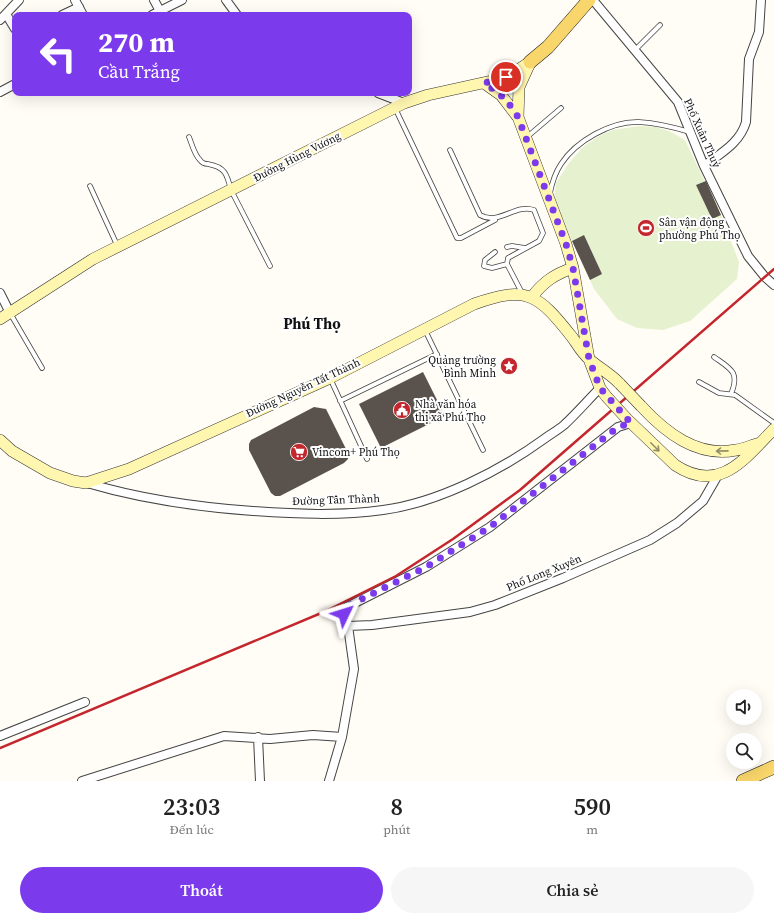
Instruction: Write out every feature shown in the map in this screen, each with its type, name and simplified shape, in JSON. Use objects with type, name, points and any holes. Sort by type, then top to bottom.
[{"type":"main road","name":"Đường Hùng Vương","points":[[5,316],[93,258],[400,106],[428,95],[506,77],[530,62],[548,47],[589,0]]},
{"type":"main road","points":[[518,117],[519,87],[530,62]]},
{"type":"main road","points":[[484,83],[501,95],[518,117],[566,244],[573,268],[589,359],[603,392],[663,455],[684,471],[697,475],[718,475],[725,472],[748,458],[774,429]]},
{"type":"main road","points":[[573,268],[562,272],[545,282],[527,296],[560,323],[589,359],[614,376],[663,428],[674,436],[692,445],[709,450],[735,450],[760,443]]},
{"type":"main road","name":"Đường Nguyễn Tất Thành","points":[[86,483],[129,469],[330,378],[474,304],[498,296],[512,294],[527,296]]},
{"type":"main road","points":[[0,440],[12,451],[50,473],[73,481],[86,483]]},
{"type":"main road","points":[[743,781],[774,767]]},
{"type":"street","points":[[0,20],[19,0]]},
{"type":"street","points":[[154,0],[156,12]]},
{"type":"street","points":[[158,12],[182,0]]},
{"type":"street","points":[[226,0],[235,12]]},
{"type":"street","name":"Phố Xuân Thuỷ","points":[[593,0],[678,102],[704,166],[748,256],[765,277],[774,285]]},
{"type":"street","points":[[704,166],[735,142],[744,129],[746,122],[750,59],[759,32],[761,0]]},
{"type":"street","points":[[66,12],[77,3],[82,12]]},
{"type":"street","points":[[6,14],[12,25]]},
{"type":"street","points":[[0,92],[12,86]]},
{"type":"street","points":[[383,96],[400,106]]},
{"type":"street","points":[[0,293],[5,316]]},
{"type":"street","name":"Đường Tân Thành","points":[[86,483],[148,498],[220,508],[291,513],[354,513],[384,510],[417,503],[452,490],[506,464],[564,425],[603,392]]},
{"type":"street","points":[[329,781],[342,737],[354,669],[348,626],[344,614],[347,607],[426,567],[490,527],[618,427],[629,421]]},
{"type":"street","name":"Phố Long Xuyên","points":[[348,626],[470,612],[495,605],[562,578],[650,540],[677,523],[702,501],[718,475]]},
{"type":"street","points":[[0,736],[84,702]]},
{"type":"street","points":[[82,781],[224,736],[273,738],[313,735],[342,737]]},
{"type":"street","points":[[258,737],[260,781]]},
{"type":"lane","points":[[635,50],[660,25]]},
{"type":"lane","points":[[400,106],[457,238],[461,238],[500,217]]},
{"type":"lane","points":[[525,138],[561,108]]},
{"type":"lane","points":[[548,197],[552,183],[561,164],[572,151],[596,132],[612,126],[638,122],[666,125],[691,133]]},
{"type":"lane","points":[[189,137],[200,160],[204,164],[218,166],[224,170],[228,177],[231,190],[270,266]]},
{"type":"lane","points":[[450,150],[480,215],[490,219],[528,208],[534,210],[543,233],[539,241],[508,258],[506,264]]},
{"type":"lane","points":[[90,186],[118,246]]},
{"type":"lane","points":[[507,247],[512,246],[525,248]]},
{"type":"lane","points":[[495,252],[485,260],[484,266],[492,268],[506,264]]},
{"type":"lane","points":[[506,264],[527,296]]},
{"type":"lane","points":[[5,316],[42,368]]},
{"type":"lane","points":[[425,330],[483,450]]},
{"type":"lane","points":[[340,401],[437,354]]},
{"type":"lane","points":[[714,357],[731,369],[735,377],[735,383],[731,394]]},
{"type":"lane","points":[[330,378],[366,459]]},
{"type":"lane","points":[[699,382],[715,392],[731,394],[774,423]]},
{"type":"green space","name":"Sân vận động phường Phú Thọ","points":[[639,126],[655,127],[669,131],[685,140],[721,215],[739,262],[737,279],[690,321],[663,330],[637,328],[617,319],[594,289],[554,201],[556,183],[569,163],[583,147],[599,136],[613,130]]},
{"type":"building","points":[[706,181],[721,215],[712,219],[696,185]]},
{"type":"building","points":[[584,235],[602,274],[590,280],[572,241]]},
{"type":"building","name":"Nhà văn hóa thị xã Phú Thọ","points":[[423,372],[445,416],[381,448],[359,404]]},
{"type":"building","name":"Vincom+ Phú Thọ","points":[[314,407],[326,409],[349,455],[348,459],[344,463],[280,496],[275,496],[271,493],[249,450],[249,444],[251,440]]},
{"type":"railway","points":[[0,748],[326,611],[396,576],[453,539],[520,490],[774,269]]},
{"type":"place","name":"Sân vận động phường Phú Thọ","points":[[646,228]]},
{"type":"place","name":"Quảng trường Bình Minh","points":[[509,366]]},
{"type":"place","name":"Nhà văn hóa thị xã Phú Thọ","points":[[402,410]]},
{"type":"place","name":"Vincom+ Phú Thọ","points":[[299,452]]},
{"type":"district","name":"Phú Thọ","points":[[312,323]]},
{"type":"route","points":[[344,614],[344,611],[350,605],[426,567],[490,527],[618,427],[631,423],[600,388],[589,359],[572,264],[566,244],[518,117],[508,101],[484,83],[506,77]]}]
